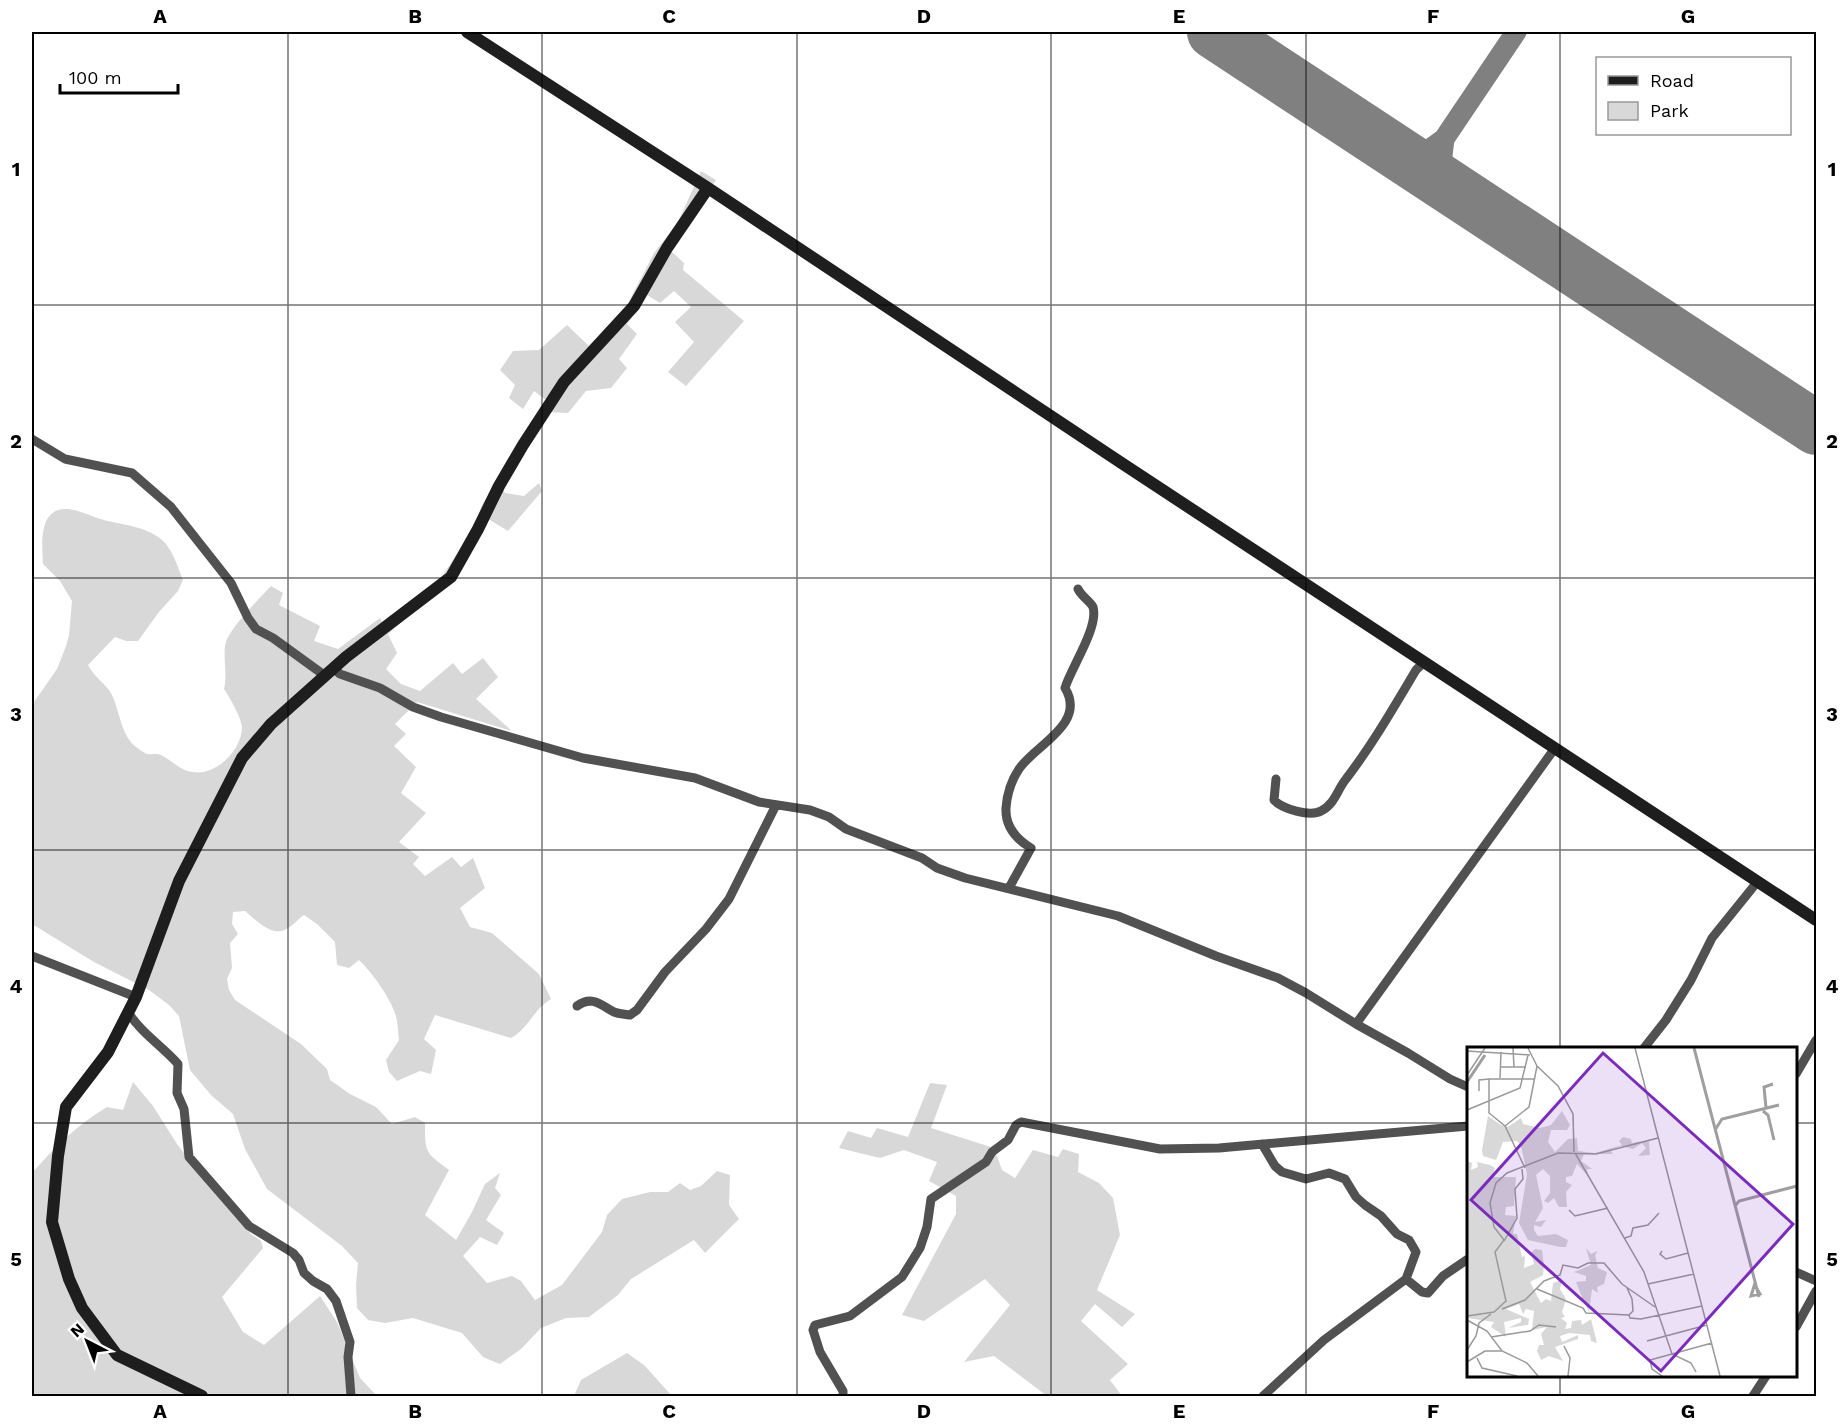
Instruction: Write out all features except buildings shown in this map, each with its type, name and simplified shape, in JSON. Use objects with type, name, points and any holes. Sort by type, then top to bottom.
[{"type":"street","points":[[467,32],[708,188],[1816,920]]},
{"type":"street","points":[[202,1396],[125,1359],[111,1349],[82,1308],[69,1279],[52,1228],[64,1113],[105,1058],[136,997],[179,881],[239,762],[271,724],[328,672],[451,577],[499,486],[564,382],[634,306],[667,248],[708,188]]},
{"type":"street","points":[[32,439],[65,459],[132,473],[171,507],[231,583],[256,629],[328,672],[380,688],[413,707],[441,717],[583,758],[694,778],[759,802],[810,810],[829,817],[846,829],[922,858],[937,868],[965,878],[1118,915],[1216,956],[1278,978],[1450,1079],[1467,1087]]},
{"type":"street","points":[[1009,888],[1031,848],[1019,840],[1010,828],[1006,816],[1007,795],[1020,767],[1063,727],[1070,709],[1071,697],[1065,688],[1093,623],[1093,606],[1078,589]]},
{"type":"street","points":[[1276,779],[1274,800],[1280,806],[1312,814],[1332,803],[1416,670],[1424,662]]},
{"type":"street","points":[[1356,1024],[1555,748]]},
{"type":"street","points":[[577,1006],[589,1000],[600,1003],[616,1013],[630,1015],[637,1010],[665,972],[706,929],[729,898],[776,805]]},
{"type":"street","points":[[1645,1047],[1666,1020],[1691,980],[1712,938],[1758,881]]},
{"type":"street","points":[[32,956],[136,997]]},
{"type":"street","points":[[128,1012],[143,1031],[165,1049],[178,1064],[177,1093],[183,1109],[189,1156],[249,1226],[293,1253],[299,1260],[304,1273],[327,1290],[336,1301],[350,1342],[348,1357],[351,1396]]},
{"type":"street","points":[[1797,1072],[1816,1040]]},
{"type":"street","points":[[843,1396],[843,1391],[820,1352],[813,1330],[815,1325],[850,1316],[902,1278],[920,1248],[927,1227],[931,1199],[986,1162],[992,1152],[1008,1140],[1016,1125],[1021,1122],[1156,1149],[1219,1148],[1467,1126]]},
{"type":"street","points":[[1262,1144],[1275,1166],[1288,1174],[1306,1179],[1329,1173],[1345,1179],[1356,1197],[1381,1216],[1397,1234],[1409,1240],[1416,1251],[1406,1279],[1324,1340],[1263,1396]]},
{"type":"street","points":[[1406,1279],[1422,1292],[1428,1293],[1443,1276],[1467,1259]]},
{"type":"street","points":[[1797,1272],[1816,1281]]},
{"type":"street","points":[[1797,1325],[1816,1292]]},
{"type":"street","points":[[1753,1396],[1765,1377]]},
{"type":"green space","points":[[701,171],[716,180],[694,211],[671,251],[684,263],[683,270],[744,321],[686,386],[668,372],[694,342],[675,322],[691,307],[674,291],[660,303],[647,295],[627,324],[637,334],[619,359],[627,368],[611,388],[586,391],[568,413],[546,412],[501,487],[505,493],[524,496],[539,483],[542,491],[508,531],[485,517],[452,577],[388,634],[397,653],[386,669],[401,684],[420,691],[453,663],[462,674],[483,658],[498,677],[476,699],[512,731],[417,702],[395,724],[406,734],[394,746],[416,767],[401,793],[426,813],[399,842],[419,857],[413,864],[425,876],[452,857],[461,867],[473,858],[485,888],[460,908],[470,927],[492,933],[539,974],[551,999],[540,1008],[522,1030],[511,1038],[435,1015],[424,1039],[436,1050],[431,1074],[420,1071],[397,1081],[389,1072],[386,1060],[399,1040],[396,1016],[386,994],[364,965],[359,960],[349,968],[337,965],[335,942],[304,915],[290,927],[276,931],[265,927],[245,911],[233,912],[232,924],[238,934],[230,943],[232,968],[227,979],[229,990],[235,1000],[301,1044],[327,1069],[330,1080],[350,1094],[376,1107],[392,1124],[415,1117],[425,1123],[425,1140],[428,1151],[449,1170],[425,1215],[456,1240],[485,1184],[500,1173],[495,1188],[501,1195],[486,1220],[504,1233],[497,1245],[480,1237],[463,1256],[487,1283],[512,1276],[521,1281],[535,1300],[562,1285],[602,1232],[607,1215],[622,1199],[650,1192],[668,1192],[680,1183],[690,1190],[701,1186],[717,1171],[730,1175],[729,1205],[739,1219],[705,1253],[694,1240],[631,1279],[618,1295],[589,1317],[566,1318],[541,1328],[521,1349],[500,1364],[483,1357],[462,1333],[413,1318],[385,1323],[368,1320],[357,1308],[358,1263],[342,1246],[267,1189],[245,1149],[233,1114],[211,1095],[190,1070],[179,1016],[149,990],[94,962],[32,924],[32,705],[57,669],[66,646],[72,601],[60,581],[43,564],[44,528],[51,514],[58,510],[68,509],[148,531],[161,539],[169,548],[183,580],[178,591],[138,641],[126,641],[115,637],[88,665],[111,693],[123,729],[136,747],[147,754],[161,755],[188,771],[202,772],[219,766],[233,752],[241,736],[240,718],[224,689],[226,642],[239,621],[271,586],[283,593],[279,605],[320,626],[314,641],[338,649],[380,618],[382,622],[442,576],[473,531],[482,505],[546,400],[534,391],[523,409],[509,398],[515,385],[500,370],[513,351],[539,350],[567,325],[590,347],[626,307],[654,253],[677,224]]},
{"type":"green space","points":[[133,1082],[216,1194],[251,1234],[261,1241],[263,1248],[222,1297],[243,1332],[264,1345],[320,1296],[337,1322],[360,1378],[377,1396],[32,1396],[32,1173],[67,1137],[96,1114],[107,1107],[123,1110]]},
{"type":"green space","points":[[930,1083],[947,1085],[931,1128],[994,1148],[1002,1170],[1015,1178],[1033,1150],[1058,1157],[1063,1149],[1079,1154],[1078,1172],[1099,1183],[1113,1198],[1120,1235],[1097,1290],[1135,1314],[1122,1327],[1095,1304],[1081,1321],[1128,1364],[1110,1380],[1122,1396],[1047,1396],[994,1356],[964,1362],[1010,1305],[985,1279],[924,1321],[902,1315],[956,1214],[956,1196],[929,1181],[937,1162],[904,1150],[880,1158],[839,1148],[848,1131],[871,1138],[877,1128],[908,1137]]},
{"type":"green space","points":[[627,1353],[644,1365],[672,1396],[574,1396],[581,1380]]},
{"type":"taxiway","points":[[1444,184],[1441,164],[1444,139],[1516,32]]},
{"type":"taxiway","points":[[1403,157],[1426,152],[1444,139]]},
{"type":"runway","points":[[1214,32],[1816,428]]}]
